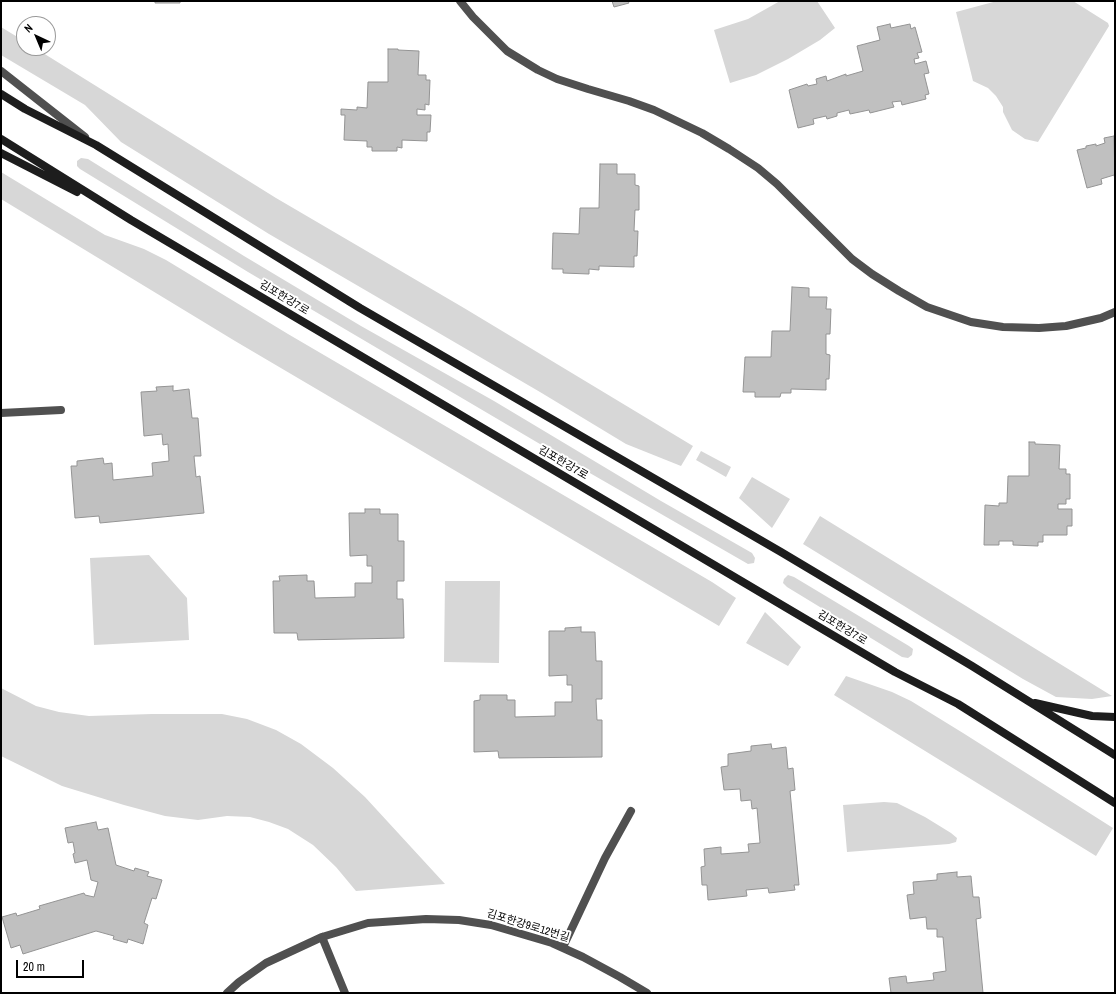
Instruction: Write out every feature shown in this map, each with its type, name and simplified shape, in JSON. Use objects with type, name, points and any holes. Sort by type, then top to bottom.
[{"type":"main road","points":[[1,94],[25,109],[96,145],[360,308],[781,552],[1115,755]]},
{"type":"main road","name":"김포한강7로","points":[[1,139],[131,220],[896,672],[958,704],[1115,803]]},
{"type":"main road","points":[[1,153],[131,220]]},
{"type":"main road","points":[[1030,702],[1092,716],[1115,717]]},
{"type":"street","points":[[460,1],[473,17],[508,51],[538,70],[581,87],[654,110],[702,133],[758,168],[852,259],[899,292],[927,307],[971,322],[1003,327],[1039,328],[1066,326],[1101,318],[1115,312]]},
{"type":"street","points":[[1,71],[96,145]]},
{"type":"street","points":[[1,413],[61,410]]},
{"type":"street","points":[[563,947],[599,870],[631,811]]},
{"type":"street","name":"김포한강9로12번길","points":[[227,993],[239,982],[266,963],[322,937],[368,923],[426,919],[459,920],[491,924],[563,947],[620,977],[646,993]]},
{"type":"street","points":[[322,937],[345,993]]},
{"type":"shaded area","points":[[780,1],[817,1],[835,28],[820,40],[788,59],[756,75],[730,83],[714,30],[748,19]]},
{"type":"shaded area","points":[[997,1],[1073,1],[1108,23],[1109,26],[1038,142],[1025,139],[1012,130],[1003,112],[1003,107],[996,96],[988,88],[973,81],[956,12]]},
{"type":"shaded area","points":[[1,27],[16,36],[16,56],[48,56],[276,198],[464,308],[693,446],[681,466],[626,444],[540,392],[269,234],[121,142],[85,105],[1,55]]},
{"type":"shaded area","points":[[81,158],[88,159],[244,256],[361,326],[494,401],[661,501],[752,553],[755,558],[754,563],[748,564],[562,457],[248,272],[80,169],[77,166],[77,161]]},
{"type":"shaded area","points":[[1,172],[105,235],[144,249],[166,260],[288,334],[712,582],[736,598],[719,626],[235,341],[1,199]]},
{"type":"shaded area","points":[[701,451],[731,467],[726,477],[696,460]]},
{"type":"shaded area","points":[[752,477],[790,499],[772,528],[739,498]]},
{"type":"shaded area","points":[[820,516],[1112,696],[1092,699],[1056,697],[1023,679],[803,544]]},
{"type":"shaded area","points":[[149,555],[187,598],[189,640],[94,645],[90,558]]},
{"type":"shaded area","points":[[788,575],[794,577],[909,646],[913,649],[912,655],[908,658],[902,657],[787,587],[783,583],[784,579]]},
{"type":"shaded area","points":[[445,581],[500,581],[499,663],[444,662]]},
{"type":"shaded area","points":[[765,612],[801,647],[788,666],[746,643]]},
{"type":"shaded area","points":[[846,676],[892,692],[911,701],[1113,828],[1096,856],[834,695]]},
{"type":"shaded area","points":[[1,688],[36,706],[59,712],[89,716],[222,714],[247,719],[276,730],[301,744],[333,768],[365,797],[445,884],[356,891],[336,867],[313,845],[288,829],[269,822],[250,817],[227,816],[198,820],[165,816],[62,786],[1,756]]},
{"type":"shaded area","points":[[884,802],[897,803],[925,817],[951,833],[957,838],[956,842],[949,844],[847,852],[843,805]]},
{"type":"building","points":[[155,1],[180,1],[180,3],[155,3]]},
{"type":"building","points":[[612,1],[628,1],[629,3],[614,7]]},
{"type":"building","points":[[890,24],[891,28],[910,24],[911,29],[915,27],[922,52],[917,53],[919,58],[914,59],[915,64],[926,61],[929,73],[924,74],[929,94],[925,95],[926,99],[902,105],[901,101],[892,102],[894,107],[870,113],[869,110],[850,114],[849,110],[837,113],[837,116],[827,119],[826,116],[813,119],[814,124],[798,128],[789,90],[807,84],[808,86],[817,84],[816,79],[826,76],[827,81],[846,74],[846,76],[863,71],[857,46],[880,40],[877,27]]},
{"type":"building","points":[[388,49],[419,51],[418,75],[426,75],[426,80],[430,80],[429,105],[425,104],[425,110],[417,109],[417,115],[431,115],[430,132],[427,132],[427,141],[402,140],[402,148],[397,147],[397,151],[372,151],[372,147],[367,147],[367,141],[344,140],[345,115],[341,115],[341,109],[357,110],[357,107],[367,108],[368,82],[388,82]]},
{"type":"building","points":[[1114,136],[1115,179],[1114,175],[1101,179],[1102,184],[1087,188],[1077,150],[1086,148],[1086,146],[1096,144],[1096,146],[1105,143],[1104,138]]},
{"type":"building","points":[[600,164],[617,164],[617,174],[635,174],[635,185],[639,186],[639,210],[635,210],[634,231],[638,231],[637,256],[634,256],[634,267],[599,266],[599,270],[589,269],[589,274],[563,273],[563,269],[552,269],[553,233],[579,234],[580,208],[599,208]]},
{"type":"building","points":[[792,287],[809,288],[809,297],[827,297],[826,309],[831,309],[830,334],[826,334],[826,354],[830,355],[829,379],[826,379],[826,390],[791,389],[791,393],[781,393],[780,397],[755,397],[755,392],[743,392],[745,357],[771,357],[772,331],[790,331]]},
{"type":"building","points":[[173,386],[173,391],[189,389],[192,418],[198,418],[201,456],[194,456],[196,477],[200,476],[204,513],[100,523],[99,516],[75,518],[71,466],[77,466],[77,461],[103,458],[104,464],[112,463],[113,480],[153,476],[152,463],[169,461],[168,444],[163,445],[162,434],[144,436],[141,392],[157,391],[156,387]]},
{"type":"building","points":[[1029,442],[1035,442],[1035,444],[1060,445],[1059,469],[1066,469],[1066,474],[1070,474],[1070,499],[1066,499],[1066,504],[1058,504],[1058,509],[1072,509],[1072,526],[1067,526],[1067,535],[1043,535],[1043,542],[1038,542],[1038,546],[1013,545],[1013,541],[999,541],[999,545],[984,545],[985,505],[999,506],[999,503],[1007,503],[1008,476],[1029,476]]},
{"type":"building","points":[[365,509],[380,509],[380,514],[398,514],[398,541],[404,541],[404,581],[397,581],[397,599],[403,599],[404,638],[298,640],[297,633],[274,633],[273,581],[280,581],[279,576],[307,575],[307,581],[314,581],[315,598],[355,597],[355,583],[372,583],[372,566],[367,566],[367,555],[350,556],[349,513],[365,513]]},
{"type":"building","points":[[581,627],[581,632],[595,632],[596,661],[602,661],[602,699],[596,699],[597,720],[602,720],[602,757],[499,758],[498,751],[474,752],[474,701],[480,700],[480,695],[507,695],[507,700],[515,700],[515,717],[555,716],[555,702],[572,702],[572,685],[567,685],[567,675],[549,676],[549,631],[565,631],[565,628]]},
{"type":"building","points":[[771,744],[772,749],[786,747],[788,769],[793,768],[795,790],[790,791],[799,885],[794,885],[795,890],[769,893],[768,888],[746,890],[747,896],[708,900],[707,885],[702,885],[701,867],[705,866],[704,849],[721,847],[721,854],[749,852],[748,844],[760,843],[757,808],[752,809],[751,800],[741,801],[740,789],[724,790],[721,767],[728,766],[728,754],[751,751],[751,746]]},
{"type":"building","points":[[96,822],[98,830],[108,828],[116,865],[134,871],[135,868],[149,872],[147,876],[162,880],[156,899],[152,898],[144,923],[148,925],[143,944],[128,939],[127,943],[113,939],[114,936],[96,931],[23,954],[20,945],[11,948],[2,917],[16,913],[17,916],[40,909],[39,906],[84,893],[85,895],[94,897],[98,882],[91,880],[87,860],[75,863],[73,842],[68,843],[65,828]]},
{"type":"building","points":[[957,872],[957,877],[971,876],[973,897],[979,897],[981,918],[976,919],[983,993],[891,993],[889,978],[906,976],[907,983],[934,980],[933,973],[946,971],[943,937],[937,937],[937,929],[927,929],[926,917],[910,919],[907,895],[914,894],[913,882],[937,880],[937,874]]}]
